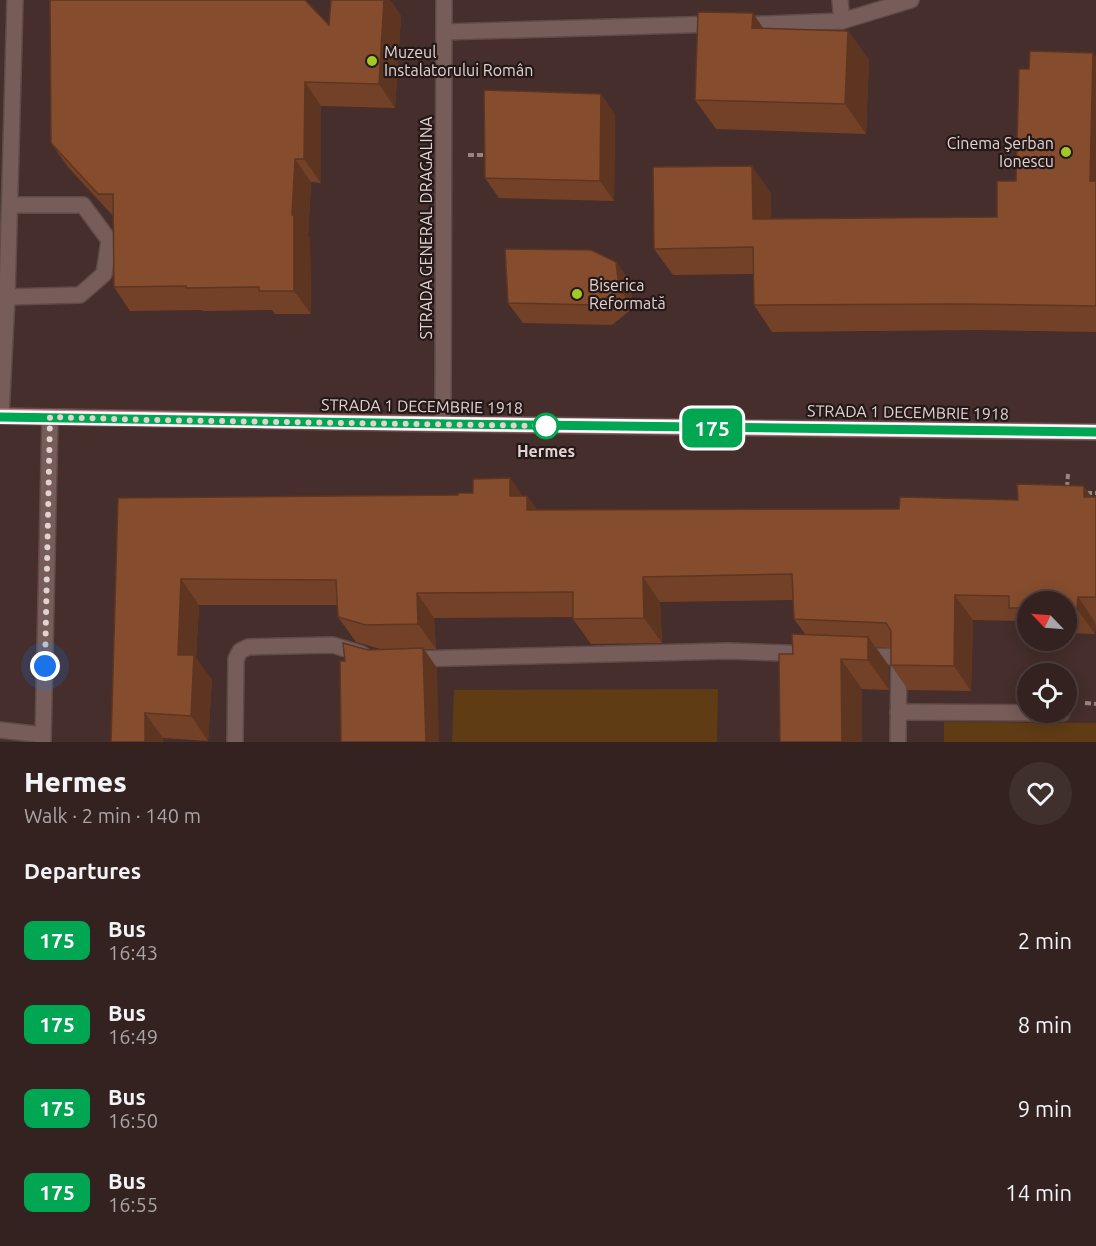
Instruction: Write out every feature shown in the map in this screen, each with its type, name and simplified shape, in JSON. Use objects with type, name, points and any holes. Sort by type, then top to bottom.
[{"type":"main road","name":"STRADA 1 DECEMBRIE 1918","points":[[0,417],[1096,432]]},
{"type":"street","points":[[0,417],[7,297],[15,0]]},
{"type":"street","name":"STRADA GENERAL DRAGALINA","points":[[443,424],[444,0]]},
{"type":"street","points":[[840,0],[842,21]]},
{"type":"street","points":[[444,32],[842,21],[911,0]]},
{"type":"street","points":[[7,297],[80,295],[104,274],[109,240],[84,205],[10,205]]},
{"type":"street","points":[[0,730],[43,739],[50,417]]},
{"type":"street","points":[[235,742],[236,659],[240,651],[248,647],[333,645],[372,657]]},
{"type":"street","points":[[394,659],[728,651],[899,657],[898,742]]},
{"type":"street","points":[[898,712],[1017,713]]},
{"type":"path","points":[[461,155],[490,155]]},
{"type":"path","points":[[1067,492],[1068,474]]},
{"type":"path","points":[[1077,492],[1096,493]]},
{"type":"shaded area","points":[[718,689],[717,742],[452,742],[454,690]]},
{"type":"shaded area","points":[[944,722],[1096,723],[1096,742],[944,742]]},
{"type":"building","points":[[50,0],[305,0],[329,25],[331,0],[384,0],[379,84],[305,82],[304,159],[295,159],[292,215],[294,215],[294,291],[259,291],[259,287],[114,287],[113,194],[98,194],[51,143]]},
{"type":"building","points":[[698,12],[753,13],[752,28],[848,31],[845,104],[695,100]]},
{"type":"building","points":[[1030,51],[1093,53],[1090,181],[1096,181],[1096,306],[754,305],[753,247],[654,249],[653,167],[752,166],[753,219],[997,217],[997,181],[1016,181],[1019,69],[1029,69]]},
{"type":"building","points":[[484,90],[601,94],[600,181],[485,178]]},
{"type":"building","points":[[505,249],[591,250],[616,262],[619,288],[597,305],[508,303]]},
{"type":"building","points":[[510,478],[510,496],[527,496],[527,510],[899,509],[900,497],[1018,500],[1017,484],[1084,486],[1084,497],[1096,497],[1096,597],[1078,597],[1077,609],[1077,591],[1017,591],[1017,608],[1009,608],[1009,596],[955,595],[954,666],[891,665],[891,631],[886,623],[794,619],[792,574],[643,577],[644,618],[573,619],[573,592],[417,593],[418,624],[366,625],[338,617],[336,580],[181,579],[178,655],[194,655],[191,716],[145,713],[145,742],[111,742],[118,498],[458,495],[458,493],[473,493],[473,479]]},
{"type":"building","points":[[792,634],[868,637],[868,660],[841,659],[842,742],[780,742],[779,654],[793,654]]},
{"type":"building","points":[[343,643],[368,650],[423,648],[426,742],[341,742],[340,661],[345,661]]},
{"type":"bus line","name":"175","points":[[0,417],[1096,432]]},
{"type":"place","name":"Muzeul Instalatorului Român","points":[[372,61]]},
{"type":"place","name":"Cinema Şerban Ionescu","points":[[1066,152]]},
{"type":"place","name":"Biserica Reformată","points":[[577,294]]},
{"type":"place","name":"Hermes","points":[[546,426]]},
{"type":"route","points":[[45,666],[50,417],[546,426]]}]
